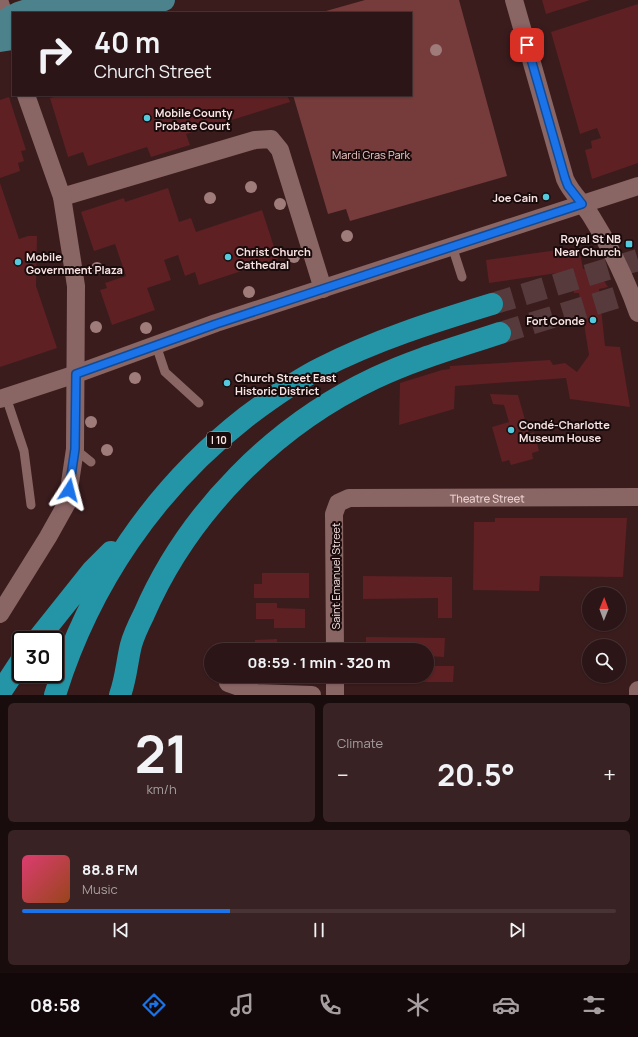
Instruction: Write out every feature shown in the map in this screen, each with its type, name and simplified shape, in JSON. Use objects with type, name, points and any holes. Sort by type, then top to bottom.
[{"type":"highway","name":"I 10","points":[[55,695],[69,653],[96,594],[111,568],[129,540],[168,490],[213,445],[261,406],[319,369],[381,340],[492,304]]},
{"type":"highway","points":[[120,695],[132,643],[144,613],[173,558],[209,508],[251,463],[299,423],[325,405],[375,378],[415,362],[500,333]]},
{"type":"highway","points":[[44,631],[92,570],[150,512]]},
{"type":"highway","points":[[0,693],[12,675]]},
{"type":"main road","points":[[37,12],[57,0]]},
{"type":"main road","points":[[50,12],[90,0]]},
{"type":"main road","points":[[95,12],[130,0]]},
{"type":"main road","points":[[127,12],[164,0]]},
{"type":"street","points":[[514,0],[568,186],[582,204],[608,246],[629,289],[638,313]]},
{"type":"street","points":[[0,614],[48,537],[67,503],[75,449],[76,286],[62,197],[26,96]]},
{"type":"street","points":[[62,197],[255,140],[271,139],[280,150],[323,289]]},
{"type":"street","points":[[3,398],[76,374],[216,324],[638,186]]},
{"type":"street","name":"Theatre Street","points":[[338,504],[349,498],[638,497]]},
{"type":"street","name":"Saint Emanuel Street","points":[[335,643],[334,514],[338,504]]},
{"type":"street","points":[[228,683],[256,692],[312,695]]},
{"type":"street","points":[[335,683],[335,695]]},
{"type":"street","points":[[638,690],[638,695]]},
{"type":"lane","points":[[452,246],[462,277]]},
{"type":"lane","points":[[156,345],[165,372],[199,404]]},
{"type":"lane","points":[[3,398],[24,451],[31,505]]},
{"type":"lane","points":[[75,449],[91,462]]},
{"type":"green space","name":"Mardi Gras Park","points":[[365,0],[459,0],[507,176],[350,221],[346,209],[328,214],[293,96],[412,96],[412,12],[323,12]]},
{"type":"building","points":[[542,0],[590,0],[546,14]]},
{"type":"building","points":[[638,4],[638,163],[592,179],[585,150],[592,148],[591,141],[601,138],[597,128],[580,134],[551,32]]},
{"type":"building","name":"Mobile County Probate Court","points":[[57,96],[287,96],[290,102],[186,134],[190,145],[151,157],[147,147],[88,166],[83,152],[68,157],[50,98]]},
{"type":"building","points":[[9,97],[26,150],[21,151],[24,161],[18,163],[20,171],[0,178],[0,100]]},
{"type":"building","name":"Mobile Government Plaza","points":[[0,183],[19,239],[28,236],[37,236],[36,286],[57,348],[0,367]]},
{"type":"building","name":"Christ Church Cathedral","points":[[168,188],[179,222],[191,218],[196,232],[262,210],[278,259],[199,285],[195,272],[185,276],[178,255],[164,260],[171,280],[147,288],[155,310],[112,325],[100,290],[107,288],[105,283],[126,276],[115,244],[94,251],[81,212],[124,198],[125,202]]},
{"type":"building","name":"Fort Conde","points":[[579,247],[583,269],[595,267],[608,287],[599,289],[605,346],[620,347],[630,407],[570,399],[566,378],[455,386],[454,409],[399,425],[400,383],[450,369],[450,366],[550,360],[553,365],[565,363],[577,372],[589,355],[579,293],[574,293],[571,271],[489,283],[486,260]]},
{"type":"building","name":"Condé-Charlotte Museum House","points":[[490,394],[518,395],[529,434],[534,432],[539,451],[532,453],[533,459],[511,465],[509,460],[502,462],[492,427],[509,422],[504,405],[493,404]]},
{"type":"building","points":[[495,518],[627,518],[623,577],[540,576],[539,591],[473,590],[474,522],[495,522]]},
{"type":"building","points":[[262,573],[309,573],[309,598],[254,598],[254,584],[262,584]]},
{"type":"building","points":[[363,576],[452,577],[452,618],[438,618],[438,598],[363,599]]},
{"type":"building","points":[[256,603],[277,603],[277,608],[305,609],[305,628],[274,628],[274,619],[256,619]]},
{"type":"building","points":[[366,637],[445,638],[444,657],[434,656],[434,643],[366,643]]},
{"type":"building","points":[[277,639],[277,643],[255,643],[255,640]]},
{"type":"building","points":[[434,666],[454,666],[453,682],[434,682]]},
{"type":"tunnel","points":[[492,304],[638,260]]},
{"type":"tunnel","points":[[500,333],[638,291]]},
{"type":"place","name":"Mobile County Probate Court","points":[[147,118]]},
{"type":"place","name":"Joe Cain","points":[[546,197]]},
{"type":"place","name":"Royal St NB Near Church","points":[[629,244]]},
{"type":"place","name":"Christ Church Cathedral","points":[[228,257]]},
{"type":"place","name":"Mobile Government Plaza","points":[[18,262]]},
{"type":"place","name":"Fort Conde","points":[[593,320]]},
{"type":"place","name":"Church Street East Historic District","points":[[227,383]]},
{"type":"place","name":"Condé-Charlotte Museum House","points":[[511,430]]},
{"type":"route","points":[[69,490],[75,449],[76,374],[216,324],[582,204],[568,186],[565,178],[527,45]]}]
